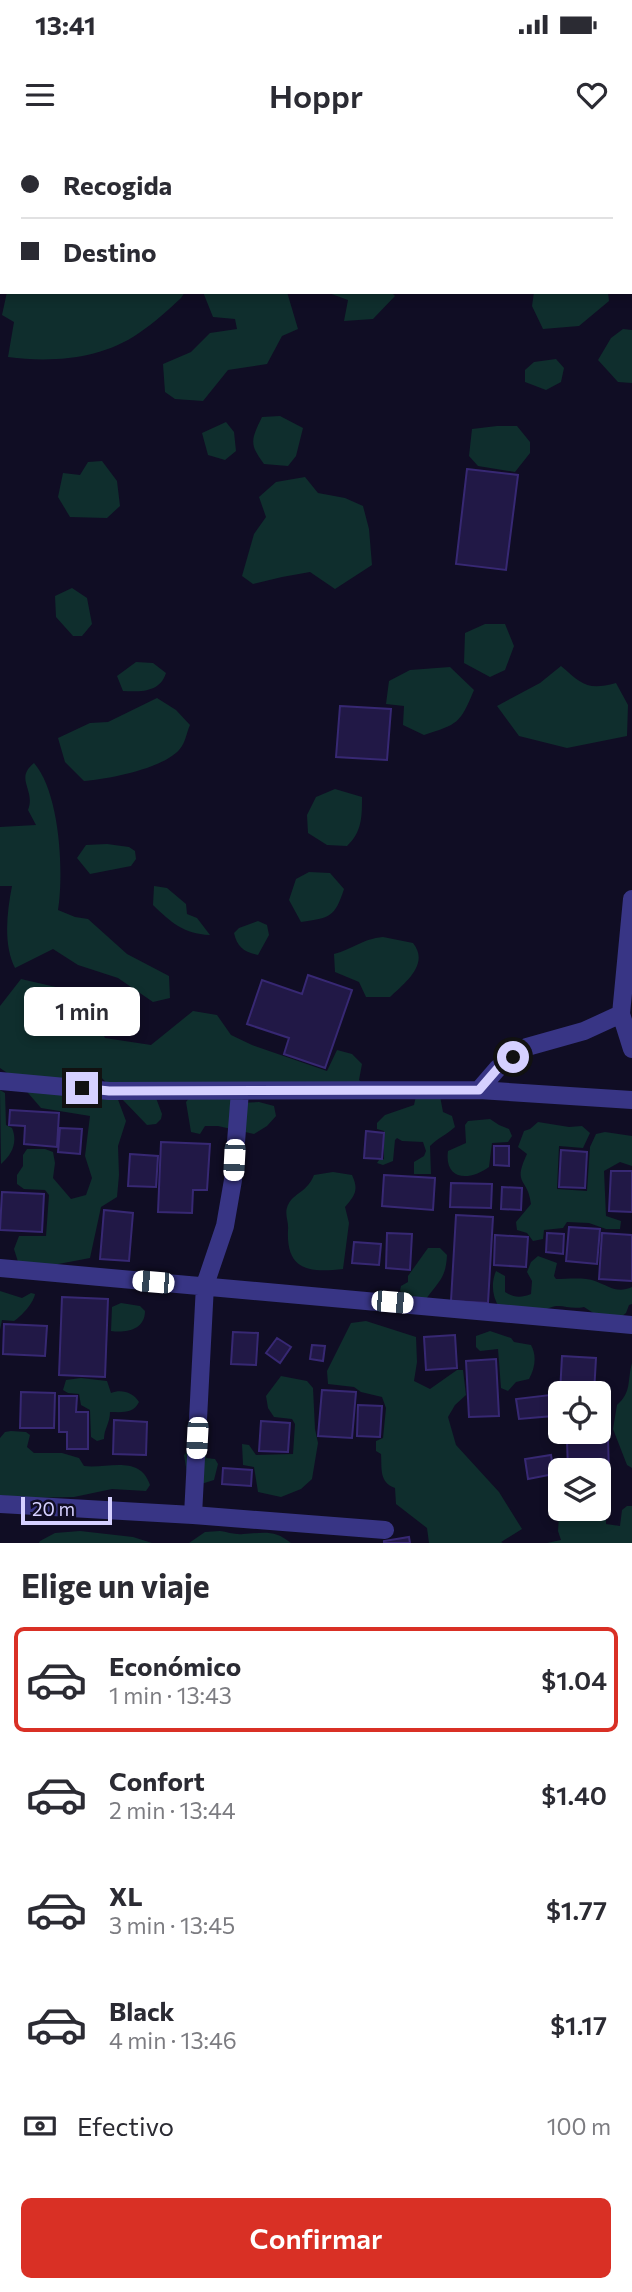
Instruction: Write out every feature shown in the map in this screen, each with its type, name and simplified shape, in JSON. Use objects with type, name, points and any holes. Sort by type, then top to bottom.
[{"type":"street","points":[[632,899],[621,1014],[632,1049]]},
{"type":"street","points":[[479,1090],[498,1068],[527,1046],[584,1031],[621,1014]]},
{"type":"street","points":[[0,1081],[109,1091],[479,1090],[632,1100]]},
{"type":"street","points":[[193,1515],[205,1285],[225,1226],[233,1180],[240,1091]]},
{"type":"street","points":[[0,1268],[632,1325]]},
{"type":"street","points":[[0,1504],[385,1530]]},
{"type":"green space","points":[[7,294],[184,294],[155,321],[125,342],[93,354],[59,359],[8,357],[14,322],[2,315]]},
{"type":"green space","points":[[204,294],[288,294],[298,329],[282,336],[267,364],[228,370],[203,401],[175,399],[165,392],[163,364],[191,352],[210,333],[237,329],[235,319],[213,317]]},
{"type":"green space","points":[[332,294],[395,296],[373,319],[344,321],[348,300]]},
{"type":"green space","points":[[534,294],[608,294],[609,301],[579,326],[543,329],[532,306]]},
{"type":"green space","points":[[623,329],[632,330],[632,383],[618,382],[598,360],[611,338]]},
{"type":"green space","points":[[556,359],[564,368],[561,382],[546,390],[525,382],[525,370],[534,362]]},
{"type":"green space","points":[[280,416],[303,428],[296,456],[288,466],[264,464],[253,442],[262,417]]},
{"type":"green space","points":[[226,422],[234,432],[236,451],[225,460],[208,455],[202,433]]},
{"type":"green space","points":[[517,426],[530,442],[530,453],[515,472],[478,466],[469,456],[472,429]]},
{"type":"green space","points":[[102,461],[117,481],[120,506],[107,518],[70,517],[58,497],[63,473],[80,475],[88,462]]},
{"type":"green space","points":[[305,477],[318,493],[345,498],[363,506],[369,529],[372,565],[335,589],[310,572],[253,584],[242,576],[254,534],[266,517],[259,497],[276,482]]},
{"type":"green space","points":[[72,588],[87,598],[92,624],[82,636],[73,636],[56,617],[55,596]]},
{"type":"green space","points":[[485,624],[505,624],[514,646],[505,670],[490,677],[464,663],[465,633]]},
{"type":"green space","points":[[136,662],[153,663],[166,673],[159,684],[149,690],[123,691],[117,676]]},
{"type":"green space","points":[[561,666],[591,686],[616,683],[628,705],[627,736],[567,748],[519,736],[497,706],[540,683]]},
{"type":"green space","points":[[450,667],[474,690],[461,716],[451,725],[424,735],[403,725],[404,706],[386,704],[389,681],[410,670]]},
{"type":"green space","points":[[157,698],[176,710],[190,725],[183,744],[175,754],[137,771],[84,781],[65,762],[58,738],[90,723],[108,722]]},
{"type":"green space","points":[[34,763],[43,776],[55,813],[60,855],[58,910],[88,919],[127,954],[169,976],[170,998],[153,1002],[118,978],[78,965],[53,949],[15,968],[7,938],[12,886],[0,886],[0,827],[36,825],[28,810],[30,796],[25,780],[28,769]]},
{"type":"green space","points":[[335,789],[362,797],[358,830],[347,846],[327,845],[308,833],[307,815],[316,797]]},
{"type":"green space","points":[[86,845],[129,847],[135,851],[136,859],[131,866],[90,874],[77,858]]},
{"type":"green space","points":[[309,872],[330,873],[344,889],[334,911],[319,919],[301,922],[289,900],[296,879]]},
{"type":"green space","points":[[154,886],[167,888],[186,904],[187,914],[197,918],[210,935],[185,930],[166,917],[153,905]]},
{"type":"green space","points":[[258,921],[267,925],[269,935],[258,955],[242,948],[234,933],[239,928]]},
{"type":"green space","points":[[383,937],[413,943],[418,951],[417,966],[414,973],[390,997],[366,997],[359,982],[335,972],[334,954]]},
{"type":"green space","points":[[21,979],[73,991],[96,1018],[105,1038],[151,1045],[193,1011],[217,1015],[231,1035],[327,1071],[337,1050],[352,1054],[362,1064],[359,1080],[366,1086],[265,1084],[238,1103],[259,1102],[274,1106],[276,1116],[267,1126],[254,1134],[205,1126],[200,1134],[191,1132],[186,1102],[196,1090],[150,1082],[162,1114],[156,1124],[147,1125],[97,1073],[76,1069],[70,1084],[117,1097],[126,1121],[118,1146],[117,1197],[101,1207],[90,1258],[53,1265],[19,1265],[14,1249],[19,1236],[46,1236],[49,1195],[45,1190],[24,1189],[17,1184],[17,1175],[23,1166],[23,1155],[27,1149],[53,1152],[53,1178],[71,1199],[86,1195],[92,1178],[85,1156],[90,1116],[41,1108],[16,1079],[0,1068],[0,1006]]},
{"type":"green space","points":[[0,1090],[5,1093],[6,1125],[12,1128],[14,1138],[11,1152],[1,1164]]},
{"type":"green space","points":[[416,1096],[440,1096],[443,1112],[452,1116],[455,1127],[430,1146],[431,1174],[414,1174],[414,1162],[424,1156],[426,1151],[423,1142],[402,1141],[397,1138],[393,1161],[383,1165],[377,1163],[384,1159],[384,1131],[377,1129],[377,1123],[385,1115],[414,1105]]},
{"type":"green space","points":[[490,1119],[509,1129],[512,1136],[508,1142],[492,1143],[489,1167],[482,1172],[467,1176],[454,1173],[448,1161],[448,1151],[466,1143],[465,1125],[468,1121]]},
{"type":"green space","points":[[538,1122],[569,1127],[582,1126],[590,1133],[583,1148],[559,1146],[557,1189],[587,1191],[590,1147],[596,1134],[605,1132],[632,1136],[632,1166],[620,1162],[604,1171],[606,1216],[621,1221],[620,1229],[567,1222],[563,1228],[544,1230],[543,1239],[533,1241],[527,1233],[517,1230],[516,1222],[531,1204],[521,1177],[527,1154],[518,1147],[524,1131]]},
{"type":"green space","points":[[333,1172],[352,1175],[355,1185],[353,1196],[345,1207],[349,1223],[343,1269],[310,1269],[302,1266],[291,1254],[286,1210],[292,1199],[308,1185],[314,1175]]},
{"type":"green space","points":[[428,1248],[440,1248],[447,1255],[443,1274],[426,1299],[409,1298],[400,1291],[401,1286],[408,1282],[408,1276]]},
{"type":"green space","points":[[538,1256],[557,1263],[554,1276],[556,1279],[591,1280],[617,1289],[632,1287],[632,1304],[621,1317],[595,1314],[584,1307],[558,1306],[540,1313],[499,1307],[493,1289],[496,1271],[505,1276],[505,1292],[521,1297],[531,1294],[532,1281],[527,1272],[531,1262]]},
{"type":"green space","points":[[0,1291],[22,1298],[31,1293],[35,1294],[30,1305],[17,1319],[2,1320],[0,1330]]},
{"type":"green space","points":[[121,1303],[140,1306],[145,1311],[144,1317],[134,1329],[111,1331],[112,1307]]},
{"type":"green space","points":[[366,1321],[416,1337],[417,1362],[414,1381],[430,1389],[457,1370],[463,1370],[466,1395],[455,1405],[448,1417],[456,1445],[499,1492],[522,1529],[501,1542],[503,1543],[429,1543],[427,1528],[396,1504],[395,1488],[384,1479],[381,1454],[376,1451],[376,1441],[383,1438],[386,1408],[382,1397],[361,1392],[354,1387],[328,1384],[327,1371],[351,1323]]},
{"type":"green space","points":[[490,1331],[511,1338],[514,1342],[531,1345],[533,1349],[533,1371],[529,1379],[516,1382],[508,1391],[501,1388],[498,1349],[480,1351],[476,1347],[476,1336]]},
{"type":"green space","points":[[632,1363],[632,1468],[627,1465],[613,1429],[617,1405],[627,1391]]},
{"type":"green space","points":[[281,1376],[307,1381],[313,1388],[318,1443],[312,1479],[301,1489],[281,1497],[258,1492],[254,1467],[243,1465],[242,1444],[249,1445],[256,1455],[293,1454],[295,1424],[292,1419],[274,1417],[268,1408],[266,1396]]},
{"type":"green space","points":[[81,1378],[107,1381],[111,1393],[126,1392],[139,1402],[130,1410],[110,1412],[104,1439],[97,1441],[91,1437],[90,1410],[81,1405],[79,1394],[63,1390],[66,1380]]},
{"type":"green space","points":[[5,1432],[26,1432],[30,1435],[27,1447],[34,1453],[62,1453],[79,1458],[84,1466],[131,1466],[145,1475],[150,1485],[146,1491],[112,1489],[74,1497],[21,1498],[0,1495],[0,1438]]},
{"type":"green space","points":[[191,1448],[206,1450],[206,1458],[215,1459],[218,1464],[214,1480],[198,1485],[188,1479],[184,1455]]},
{"type":"green space","points":[[632,1506],[632,1543],[547,1543],[561,1540],[559,1521],[606,1521],[606,1524],[620,1526],[622,1510]]},
{"type":"green space","points":[[80,1531],[133,1537],[152,1543],[39,1543],[55,1533]]},
{"type":"green space","points":[[205,1532],[274,1534],[291,1543],[189,1543]]},
{"type":"building","points":[[467,469],[518,475],[506,570],[456,564]]},
{"type":"building","points":[[340,706],[391,709],[387,760],[336,757]]},
{"type":"building","points":[[308,975],[352,990],[325,1068],[284,1054],[289,1038],[247,1024],[262,980],[302,994]]},
{"type":"building","points":[[10,1110],[59,1113],[57,1147],[24,1144],[25,1126],[9,1125]]},
{"type":"building","points":[[60,1128],[82,1129],[80,1154],[58,1152]]},
{"type":"building","points":[[366,1131],[384,1133],[382,1159],[364,1158]]},
{"type":"building","points":[[161,1142],[210,1144],[207,1190],[193,1190],[192,1213],[158,1212]]},
{"type":"building","points":[[494,1146],[509,1146],[509,1166],[494,1165]]},
{"type":"building","points":[[561,1150],[587,1152],[585,1188],[559,1187]]},
{"type":"building","points":[[130,1154],[158,1156],[156,1187],[128,1186]]},
{"type":"building","points":[[611,1171],[632,1171],[632,1212],[609,1211]]},
{"type":"building","points":[[384,1175],[435,1178],[433,1210],[382,1206]]},
{"type":"building","points":[[451,1183],[492,1184],[491,1208],[450,1207]]},
{"type":"building","points":[[502,1187],[522,1188],[521,1210],[501,1209]]},
{"type":"building","points":[[2,1192],[44,1194],[42,1232],[0,1230]]},
{"type":"building","points":[[104,1210],[133,1213],[129,1261],[100,1259]]},
{"type":"building","points":[[456,1215],[493,1217],[488,1303],[451,1301]]},
{"type":"building","points":[[569,1227],[600,1229],[597,1264],[566,1261]]},
{"type":"building","points":[[387,1233],[412,1234],[410,1270],[386,1268]]},
{"type":"building","points":[[547,1233],[564,1234],[563,1254],[546,1252]]},
{"type":"building","points":[[602,1233],[632,1235],[632,1281],[599,1279]]},
{"type":"building","points":[[495,1235],[528,1237],[526,1267],[494,1265]]},
{"type":"building","points":[[354,1242],[381,1244],[379,1265],[352,1263]]},
{"type":"building","points":[[62,1297],[108,1299],[105,1377],[59,1375]]},
{"type":"building","points":[[4,1324],[47,1326],[45,1356],[3,1354]]},
{"type":"building","points":[[233,1332],[258,1333],[256,1365],[231,1364]]},
{"type":"building","points":[[455,1335],[457,1368],[426,1370],[424,1337]]},
{"type":"building","points":[[277,1338],[291,1347],[280,1363],[266,1353]]},
{"type":"building","points":[[312,1345],[325,1346],[323,1361],[310,1359]]},
{"type":"building","points":[[562,1356],[596,1358],[595,1381],[561,1381]]},
{"type":"building","points":[[496,1359],[499,1416],[469,1417],[466,1361]]},
{"type":"building","points":[[322,1390],[356,1392],[352,1438],[318,1436]]},
{"type":"building","points":[[21,1392],[55,1393],[54,1428],[20,1428]]},
{"type":"building","points":[[548,1395],[548,1416],[519,1419],[516,1399]]},
{"type":"building","points":[[59,1396],[77,1396],[76,1412],[88,1412],[88,1449],[67,1449],[67,1432],[59,1432]]},
{"type":"building","points":[[358,1405],[382,1406],[380,1437],[357,1436]]},
{"type":"building","points":[[114,1420],[147,1422],[146,1455],[113,1454]]},
{"type":"building","points":[[261,1421],[290,1423],[288,1452],[259,1451]]},
{"type":"building","points":[[567,1444],[608,1444],[609,1458],[568,1458]]},
{"type":"building","points":[[551,1455],[551,1458],[548,1458],[548,1475],[528,1479],[525,1459]]},
{"type":"building","points":[[223,1468],[252,1470],[251,1486],[222,1484]]},
{"type":"building","points":[[409,1537],[410,1543],[384,1543],[384,1541]]},
{"type":"route","points":[[82,1088],[109,1091],[479,1090],[498,1068],[513,1057]]}]
